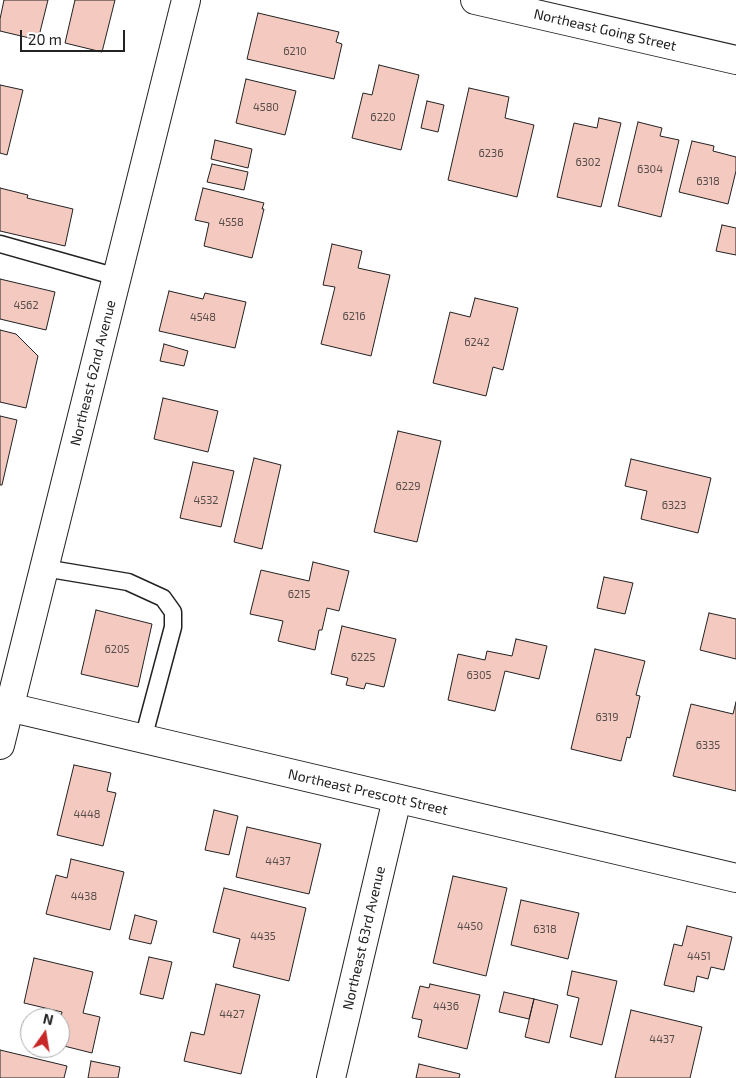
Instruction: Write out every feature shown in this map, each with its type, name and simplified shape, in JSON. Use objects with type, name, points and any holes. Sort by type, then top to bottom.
[{"type":"street","name":"Northeast 62nd Avenue","points":[[0,745],[5,706],[44,568],[186,0]]},
{"type":"street","name":"Northeast Going Street","points":[[475,0],[736,60]]},
{"type":"street","name":"Northeast Prescott Street","points":[[5,706],[736,878]]},
{"type":"street","name":"Northeast 63rd Avenue","points":[[331,1078],[397,799]]},
{"type":"lane","points":[[0,244],[117,277]]},
{"type":"lane","points":[[44,568],[128,582],[162,598],[173,612],[173,627],[143,739]]},
{"type":"building","points":[[4,0],[48,0],[38,40],[0,31],[0,19]]},
{"type":"building","points":[[75,0],[115,0],[102,52],[65,43]]},
{"type":"building","points":[[258,13],[339,32],[336,42],[342,44],[334,79],[247,59]]},
{"type":"building","points":[[379,65],[419,75],[401,150],[352,138],[363,93],[372,95]]},
{"type":"building","points":[[246,79],[296,91],[285,135],[236,123]]},
{"type":"building","points":[[0,85],[23,90],[7,155],[0,153]]},
{"type":"building","points":[[469,88],[509,97],[505,118],[534,125],[517,197],[448,180]]},
{"type":"building","points":[[427,101],[444,105],[438,132],[421,128]]},
{"type":"building","points":[[599,118],[621,123],[601,207],[557,197],[574,123],[597,128]]},
{"type":"building","points":[[638,122],[662,128],[660,136],[679,140],[661,217],[618,206]]},
{"type":"building","points":[[215,140],[252,149],[248,168],[211,159]]},
{"type":"building","points":[[692,141],[714,146],[713,151],[736,157],[736,171],[728,204],[679,192]]},
{"type":"building","points":[[212,164],[248,172],[244,190],[207,182]]},
{"type":"building","points":[[0,188],[28,195],[27,198],[73,209],[65,246],[0,231]]},
{"type":"building","points":[[203,188],[264,203],[252,258],[204,246],[209,223],[195,220]]},
{"type":"building","points":[[722,225],[736,228],[736,255],[716,251]]},
{"type":"building","points":[[332,244],[362,251],[358,268],[390,275],[371,356],[321,344],[335,287],[323,285]]},
{"type":"building","points":[[0,279],[55,292],[46,330],[0,319]]},
{"type":"building","points":[[169,291],[203,299],[205,293],[246,302],[235,348],[159,331]]},
{"type":"building","points":[[475,298],[518,308],[503,370],[493,367],[486,396],[433,383],[450,312],[470,317]]},
{"type":"building","points":[[0,330],[16,334],[38,356],[26,408],[0,402]]},
{"type":"building","points":[[164,344],[188,351],[184,366],[160,361]]},
{"type":"building","points":[[163,398],[218,411],[208,452],[154,439]]},
{"type":"building","points":[[0,416],[17,420],[2,485],[0,485]]},
{"type":"building","points":[[398,431],[441,441],[417,542],[374,532]]},
{"type":"building","points":[[254,458],[281,465],[262,549],[234,542]]},
{"type":"building","points":[[631,459],[711,478],[698,533],[641,519],[647,491],[625,486]]},
{"type":"building","points":[[193,462],[234,471],[221,527],[180,518]]},
{"type":"building","points":[[313,562],[349,571],[339,611],[327,608],[322,630],[319,630],[315,650],[278,641],[283,621],[250,614],[261,570],[309,581]]},
{"type":"building","points":[[604,577],[633,583],[625,614],[597,608]]},
{"type":"building","points":[[96,610],[152,624],[138,687],[81,674]]},
{"type":"building","points":[[709,613],[736,619],[736,659],[700,650]]},
{"type":"building","points":[[342,626],[396,639],[384,687],[366,683],[364,689],[346,685],[348,678],[331,674]]},
{"type":"building","points":[[516,639],[547,646],[539,679],[505,671],[495,711],[448,700],[458,654],[485,660],[487,651],[512,656]]},
{"type":"building","points":[[595,649],[645,661],[636,695],[640,696],[630,738],[627,737],[621,761],[571,749]]},
{"type":"building","points":[[736,702],[736,791],[673,776],[691,704],[733,714]]},
{"type":"building","points":[[74,765],[111,773],[107,791],[116,793],[103,846],[57,835]]},
{"type":"building","points":[[214,810],[238,816],[229,855],[205,850]]},
{"type":"building","points":[[247,827],[321,844],[309,894],[236,877]]},
{"type":"building","points":[[71,859],[124,872],[110,930],[46,914],[56,875],[67,878]]},
{"type":"building","points":[[453,876],[507,888],[486,976],[433,963]]},
{"type":"building","points":[[224,888],[306,908],[289,981],[233,967],[240,939],[213,932]]},
{"type":"building","points":[[521,900],[579,913],[568,959],[511,945]]},
{"type":"building","points":[[135,915],[157,921],[151,944],[129,939]]},
{"type":"building","points":[[687,926],[732,937],[724,970],[711,967],[708,979],[697,976],[694,992],[664,985],[674,944],[682,946]]},
{"type":"building","points":[[149,957],[172,962],[163,999],[140,994]]},
{"type":"building","points":[[34,958],[93,972],[83,1013],[100,1017],[92,1053],[70,1048],[70,1008],[45,1008],[24,1003]]},
{"type":"building","points":[[572,971],[617,981],[602,1045],[570,1037],[579,998],[567,995]]},
{"type":"building","points":[[216,984],[260,995],[241,1074],[184,1061],[191,1032],[204,1035]]},
{"type":"building","points":[[430,984],[480,995],[467,1049],[418,1037],[422,1020],[412,1018],[420,986],[429,988]]},
{"type":"building","points":[[504,992],[534,999],[529,1019],[499,1012]]},
{"type":"building","points":[[534,999],[558,1005],[549,1043],[525,1037]]},
{"type":"building","points":[[631,1010],[702,1027],[690,1078],[615,1078]]},
{"type":"building","points":[[0,1050],[20,1055],[20,1058],[34,1058],[67,1066],[64,1078],[0,1078]]},
{"type":"building","points":[[91,1061],[120,1067],[118,1078],[88,1078]]},
{"type":"building","points":[[419,1064],[460,1074],[459,1078],[416,1078]]}]
